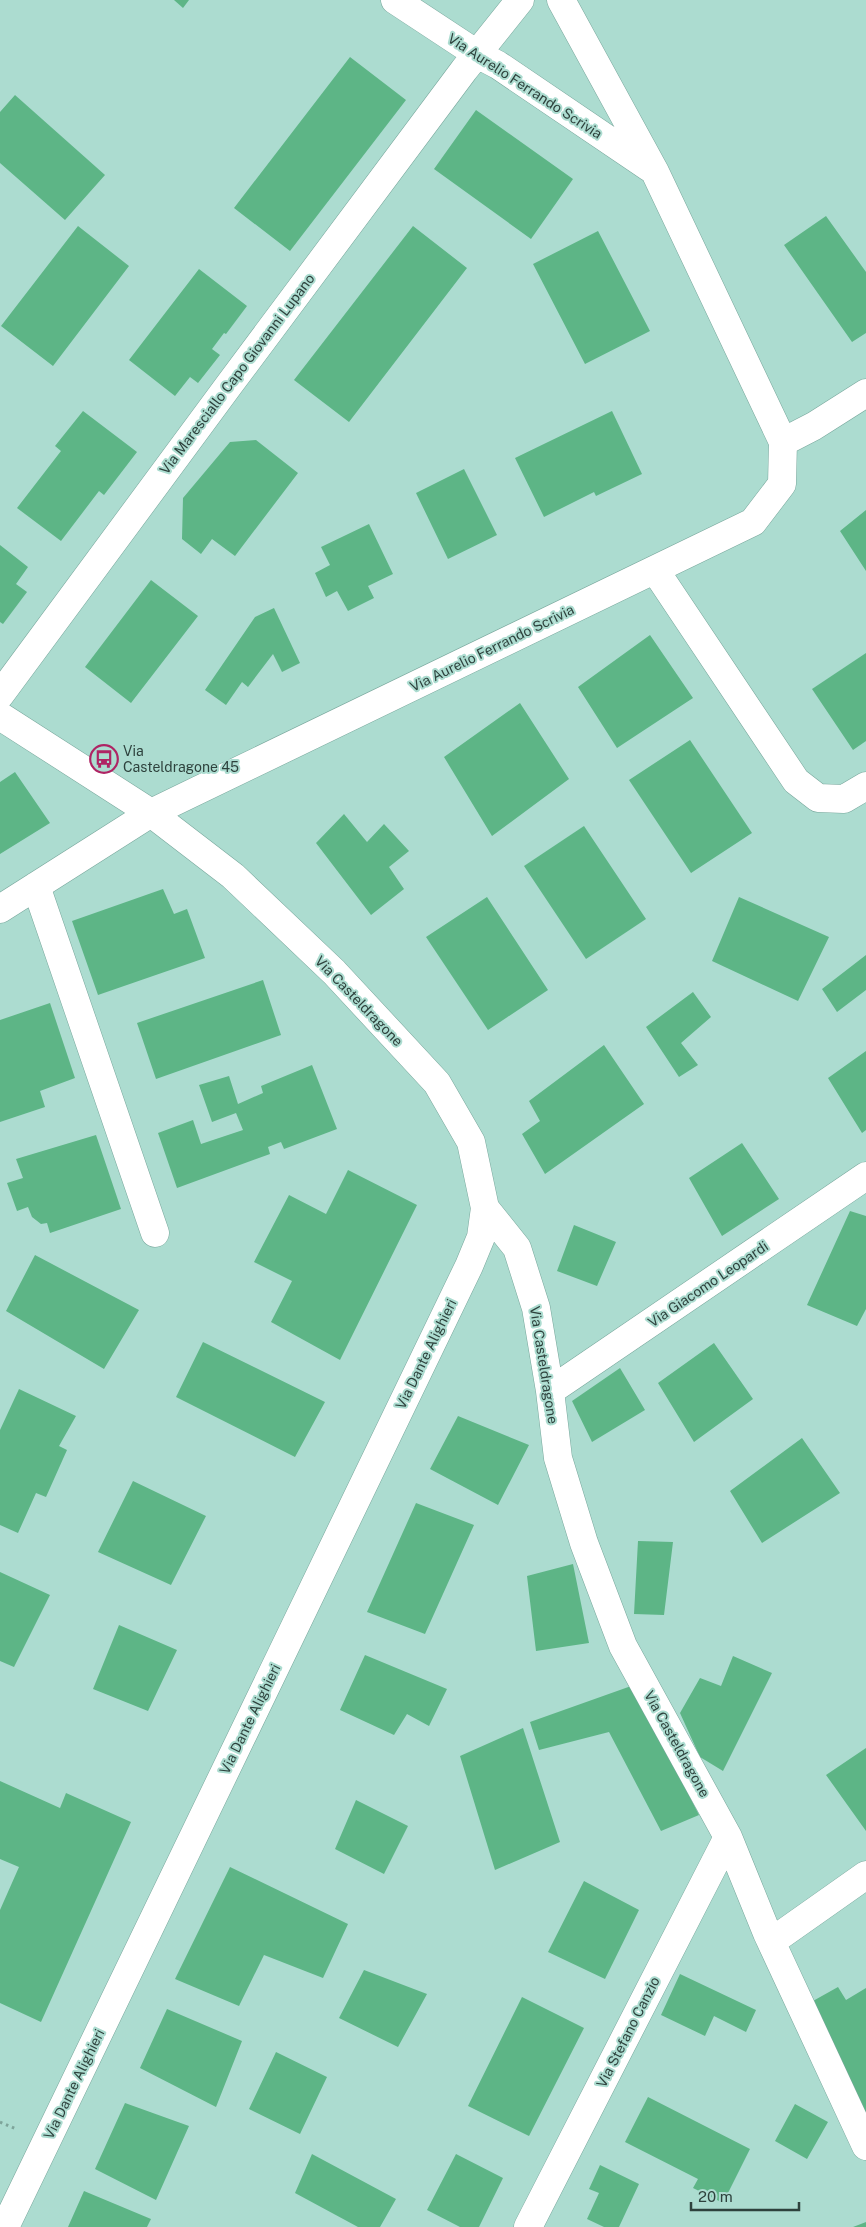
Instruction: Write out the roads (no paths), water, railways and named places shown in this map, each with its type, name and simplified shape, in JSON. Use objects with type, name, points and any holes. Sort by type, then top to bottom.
[{"type":"street","name":"Via Aurelio Ferrando Scrivia","points":[[395,0],[476,54],[498,65],[655,172]]},
{"type":"street","name":"Via Maresciallo Capo Giovanni Lupano","points":[[0,695],[476,54],[520,0]]},
{"type":"street","name":"Via Aurelio Ferrando Scrivia","points":[[0,909],[151,813],[753,522],[782,484],[783,442],[655,172],[561,0]]},
{"type":"street","points":[[783,442],[814,426],[866,393]]},
{"type":"street","points":[[655,570],[796,781],[818,798],[844,799],[866,786]]},
{"type":"street","name":"Via Casteldragone","points":[[0,716],[151,813],[233,876],[334,972],[437,1083],[471,1142],[485,1208],[517,1248],[536,1308],[550,1391],[558,1458],[584,1543],[623,1646],[728,1836],[771,1942],[866,2146]]},
{"type":"street","points":[[36,886],[154,1233]]},
{"type":"street","name":"Via Giacomo Leopardi","points":[[550,1391],[866,1176]]},
{"type":"street","name":"Via Dante Alighieri","points":[[5,2227],[469,1266],[481,1237],[485,1208]]},
{"type":"street","name":"Via Stefano Canzio","points":[[528,2227],[728,1836]]},
{"type":"street","points":[[771,1942],[866,1874]]},
{"type":"place","name":"Via Casteldragone 45","points":[[104,759]]}]
